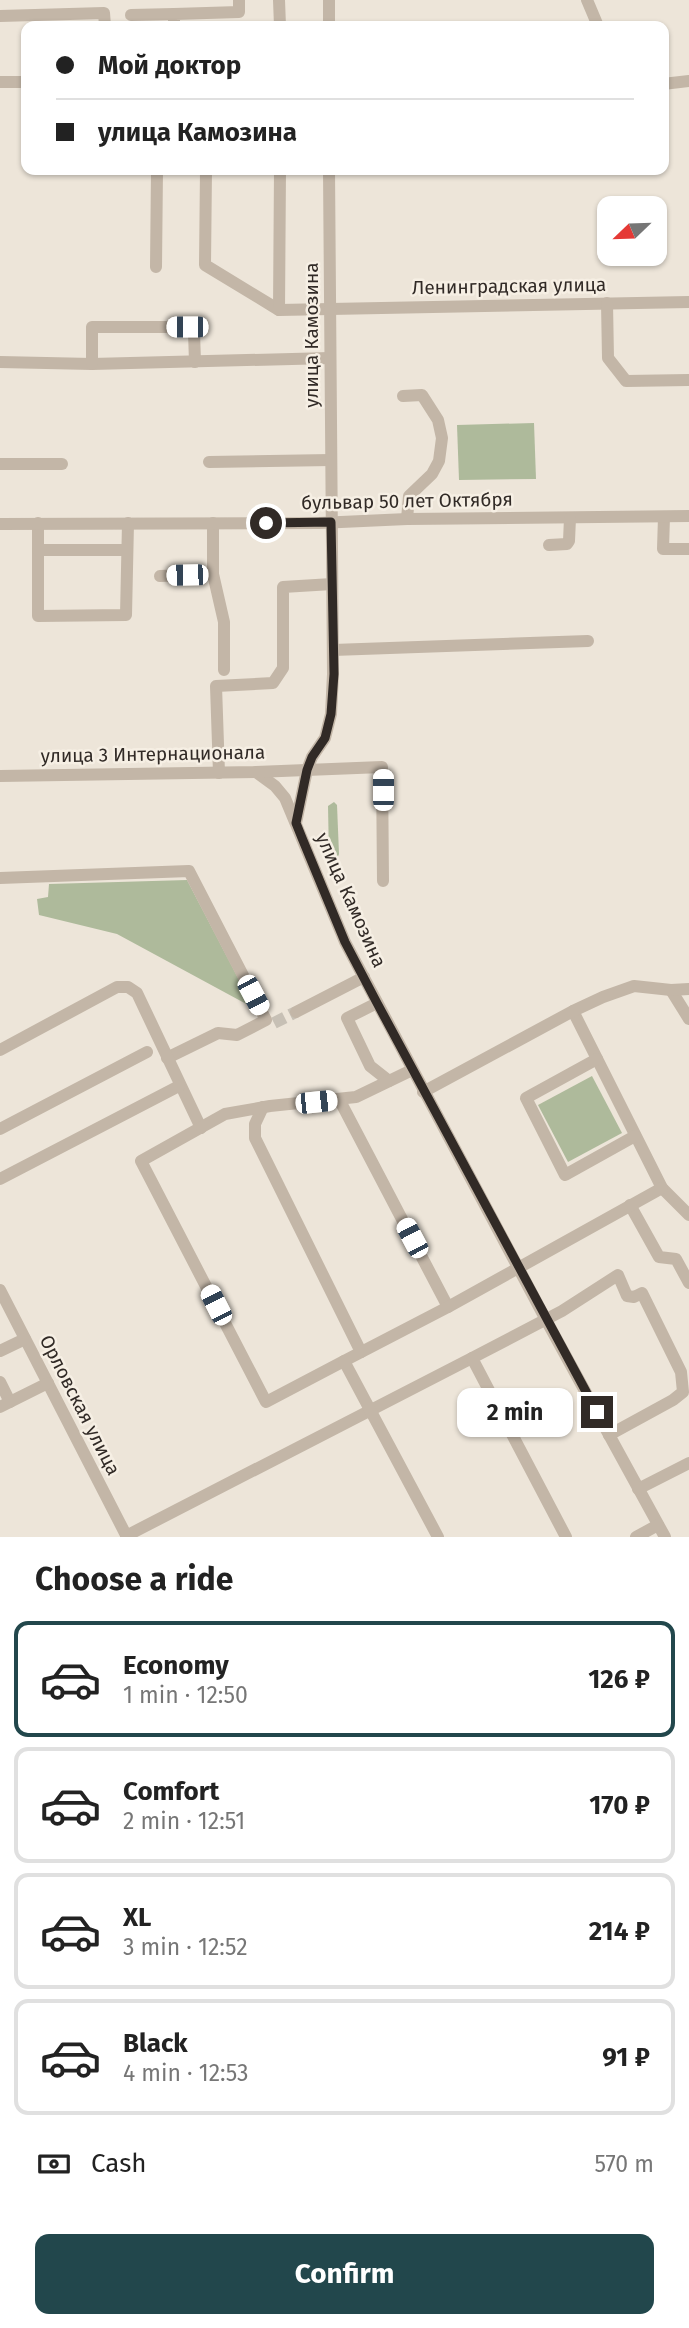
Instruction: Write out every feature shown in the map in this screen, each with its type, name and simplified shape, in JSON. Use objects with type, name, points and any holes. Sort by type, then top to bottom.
[{"type":"street","points":[[131,15],[174,20],[235,14],[239,12],[239,0]]},
{"type":"street","points":[[279,0],[279,21]]},
{"type":"street","points":[[329,0],[329,21]]},
{"type":"street","points":[[587,0],[596,21]]},
{"type":"street","points":[[0,16],[104,13]]},
{"type":"street","points":[[669,83],[689,81]]},
{"type":"street","points":[[0,82],[21,82]]},
{"type":"street","points":[[156,267],[157,175]]},
{"type":"street","points":[[206,175],[205,265],[279,310]]},
{"type":"street","points":[[279,175],[279,310]]},
{"type":"street","name":"улица Камозина","points":[[330,175],[333,650],[331,714],[325,738],[307,770],[296,823],[345,942],[423,1092],[665,1537]]},
{"type":"street","name":"Ленинградская улица","points":[[279,310],[689,302]]},
{"type":"street","points":[[607,303],[608,358],[626,381],[689,380]]},
{"type":"street","points":[[92,364],[92,327],[187,327],[194,332],[195,362]]},
{"type":"street","points":[[0,362],[92,364],[330,358]]},
{"type":"street","points":[[403,396],[422,395],[438,420],[442,438],[439,461],[432,474],[409,496],[407,519]]},
{"type":"street","points":[[209,462],[331,460]]},
{"type":"street","points":[[0,464],[62,464]]},
{"type":"street","name":"бульвар 50 лет Октября","points":[[0,523],[331,522],[689,516]]},
{"type":"street","points":[[664,517],[663,549],[689,549]]},
{"type":"street","points":[[549,545],[567,544],[569,518]]},
{"type":"street","points":[[38,523],[38,616],[126,615],[128,523]]},
{"type":"street","points":[[213,523],[213,575],[224,622],[224,670]]},
{"type":"street","points":[[38,550],[127,550]]},
{"type":"street","points":[[160,576],[213,575]]},
{"type":"street","points":[[219,773],[216,686],[273,683],[283,668],[283,587],[332,584]]},
{"type":"street","points":[[333,650],[588,641]]},
{"type":"street","name":"улица 3 Интернационала","points":[[0,776],[219,773],[383,767],[383,881]]},
{"type":"street","points":[[256,772],[275,786],[285,798],[296,823]]},
{"type":"street","points":[[0,878],[189,871],[270,1021],[237,1035],[218,1033],[167,1058]]},
{"type":"street","points":[[296,1012],[364,977]]},
{"type":"street","points":[[0,1050],[117,987],[128,986],[137,993],[201,1128]]},
{"type":"street","points":[[423,1092],[603,997],[634,986],[689,989]]},
{"type":"street","points":[[671,990],[689,1019]]},
{"type":"street","points":[[377,1003],[346,1018],[370,1066],[389,1082]]},
{"type":"street","points":[[573,1011],[662,1188],[689,1215]]},
{"type":"street","points":[[0,1129],[147,1052]]},
{"type":"street","points":[[597,1059],[526,1098],[565,1175],[635,1136]]},
{"type":"street","points":[[412,1070],[356,1097],[263,1107],[225,1115],[141,1161],[266,1402],[448,1307],[662,1188]]},
{"type":"street","points":[[0,1179],[179,1086]]},
{"type":"street","points":[[339,1099],[448,1307]]},
{"type":"street","points":[[263,1107],[255,1124],[255,1138],[361,1352]]},
{"type":"street","points":[[630,1205],[659,1257],[676,1259],[689,1283]]},
{"type":"street","points":[[127,1537],[562,1311],[618,1275],[626,1296],[634,1297],[642,1293],[681,1372],[682,1392],[673,1400],[610,1435]]},
{"type":"street","name":"Орловская улица","points":[[0,1290],[127,1537]]},
{"type":"street","points":[[0,1351],[25,1339]]},
{"type":"street","points":[[472,1358],[566,1537]]},
{"type":"street","points":[[344,1362],[438,1537]]},
{"type":"street","points":[[0,1382],[5,1405],[48,1383]]},
{"type":"street","points":[[638,1489],[689,1463]]},
{"type":"street","points":[[636,1537],[659,1525]]},
{"type":"green space","points":[[534,423],[536,479],[459,480],[457,425]]},
{"type":"green space","points":[[334,802],[337,805],[339,854],[334,860],[329,857],[328,806]]},
{"type":"green space","points":[[187,880],[250,1001],[250,1006],[117,934],[39,915],[37,899],[48,897],[49,884]]},
{"type":"green space","points":[[592,1076],[622,1133],[568,1162],[538,1105]]},
{"type":"tunnel","points":[[274,1023],[296,1012]]},
{"type":"route","points":[[266,523],[331,522],[334,674],[331,714],[325,738],[307,770],[296,823],[345,942],[423,1092],[597,1412]]}]
